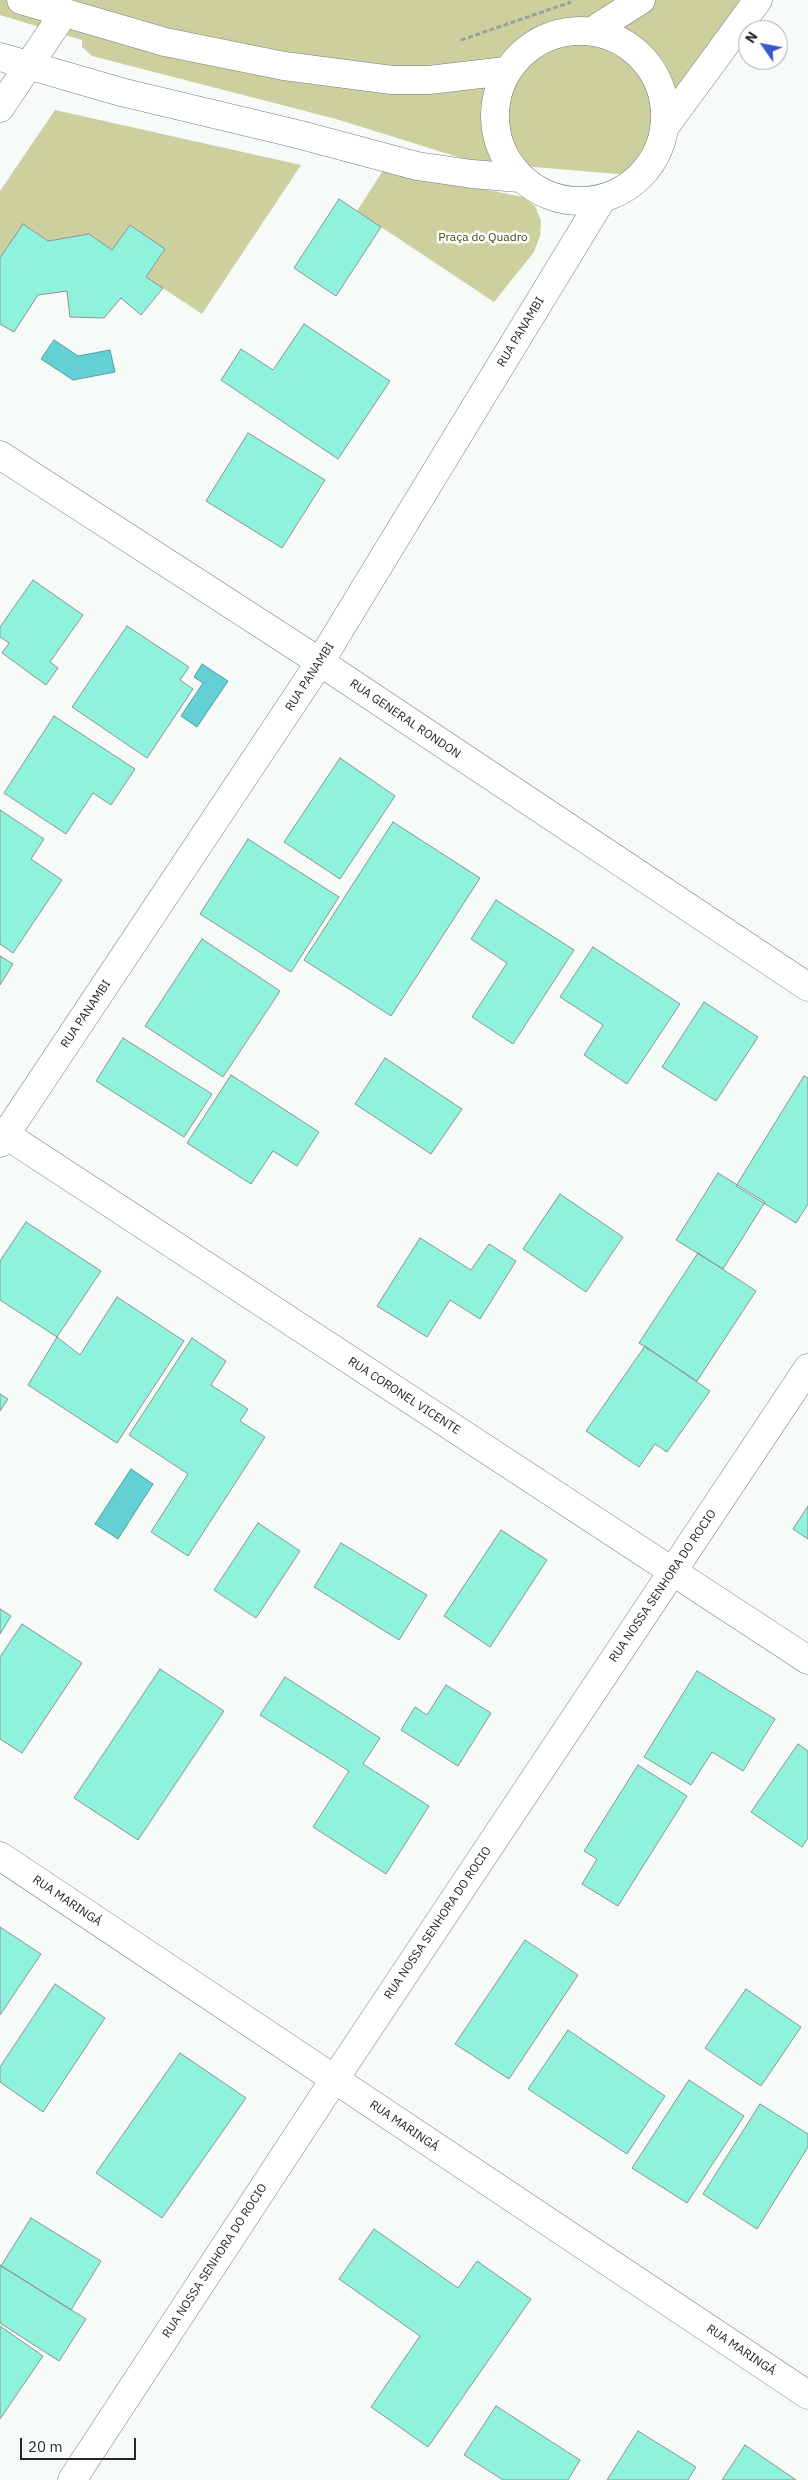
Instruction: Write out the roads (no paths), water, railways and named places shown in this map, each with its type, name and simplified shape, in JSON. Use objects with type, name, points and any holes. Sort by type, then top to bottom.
[{"type":"street","points":[[21,0],[166,42],[284,66],[392,80],[429,80],[506,71]]},
{"type":"street","points":[[592,31],[641,0]]},
{"type":"street","points":[[664,128],[758,0]]},
{"type":"street","points":[[0,108],[64,13]]},
{"type":"street","points":[[572,30],[592,31],[617,39],[639,54],[645,61],[655,75],[664,101],[664,128],[660,145],[652,162],[641,176],[622,190],[602,199],[572,202],[544,194],[520,178],[505,159],[497,138],[495,123],[497,92],[506,71],[534,43],[552,34],[572,30]]},
{"type":"street","points":[[0,57],[121,92],[418,166],[472,174],[520,178]]},
{"type":"street","name":"RUA PANAMBI","points":[[2,1136],[320,662],[602,199]]},
{"type":"street","name":"RUA GENERAL RONDON","points":[[0,455],[320,662],[808,987]]},
{"type":"street","name":"RUA CORONEL VICENTE","points":[[2,1136],[808,1660]]},
{"type":"street","name":"RUA NOSSA SENHORA DO ROCIO","points":[[72,2480],[334,2080],[808,1368]]},
{"type":"street","name":"RUA MARINGÁ","points":[[0,1856],[808,2395]]},
{"type":"water","points":[[54,340],[78,356],[110,350],[115,372],[73,380],[41,359]]},
{"type":"water","points":[[202,664],[228,681],[197,727],[181,716],[203,683],[194,677]]},
{"type":"water","points":[[131,1469],[153,1484],[118,1539],[95,1524]]},
{"type":"park label","name":"Praça do Quadro","points":[[483,238]]}]
